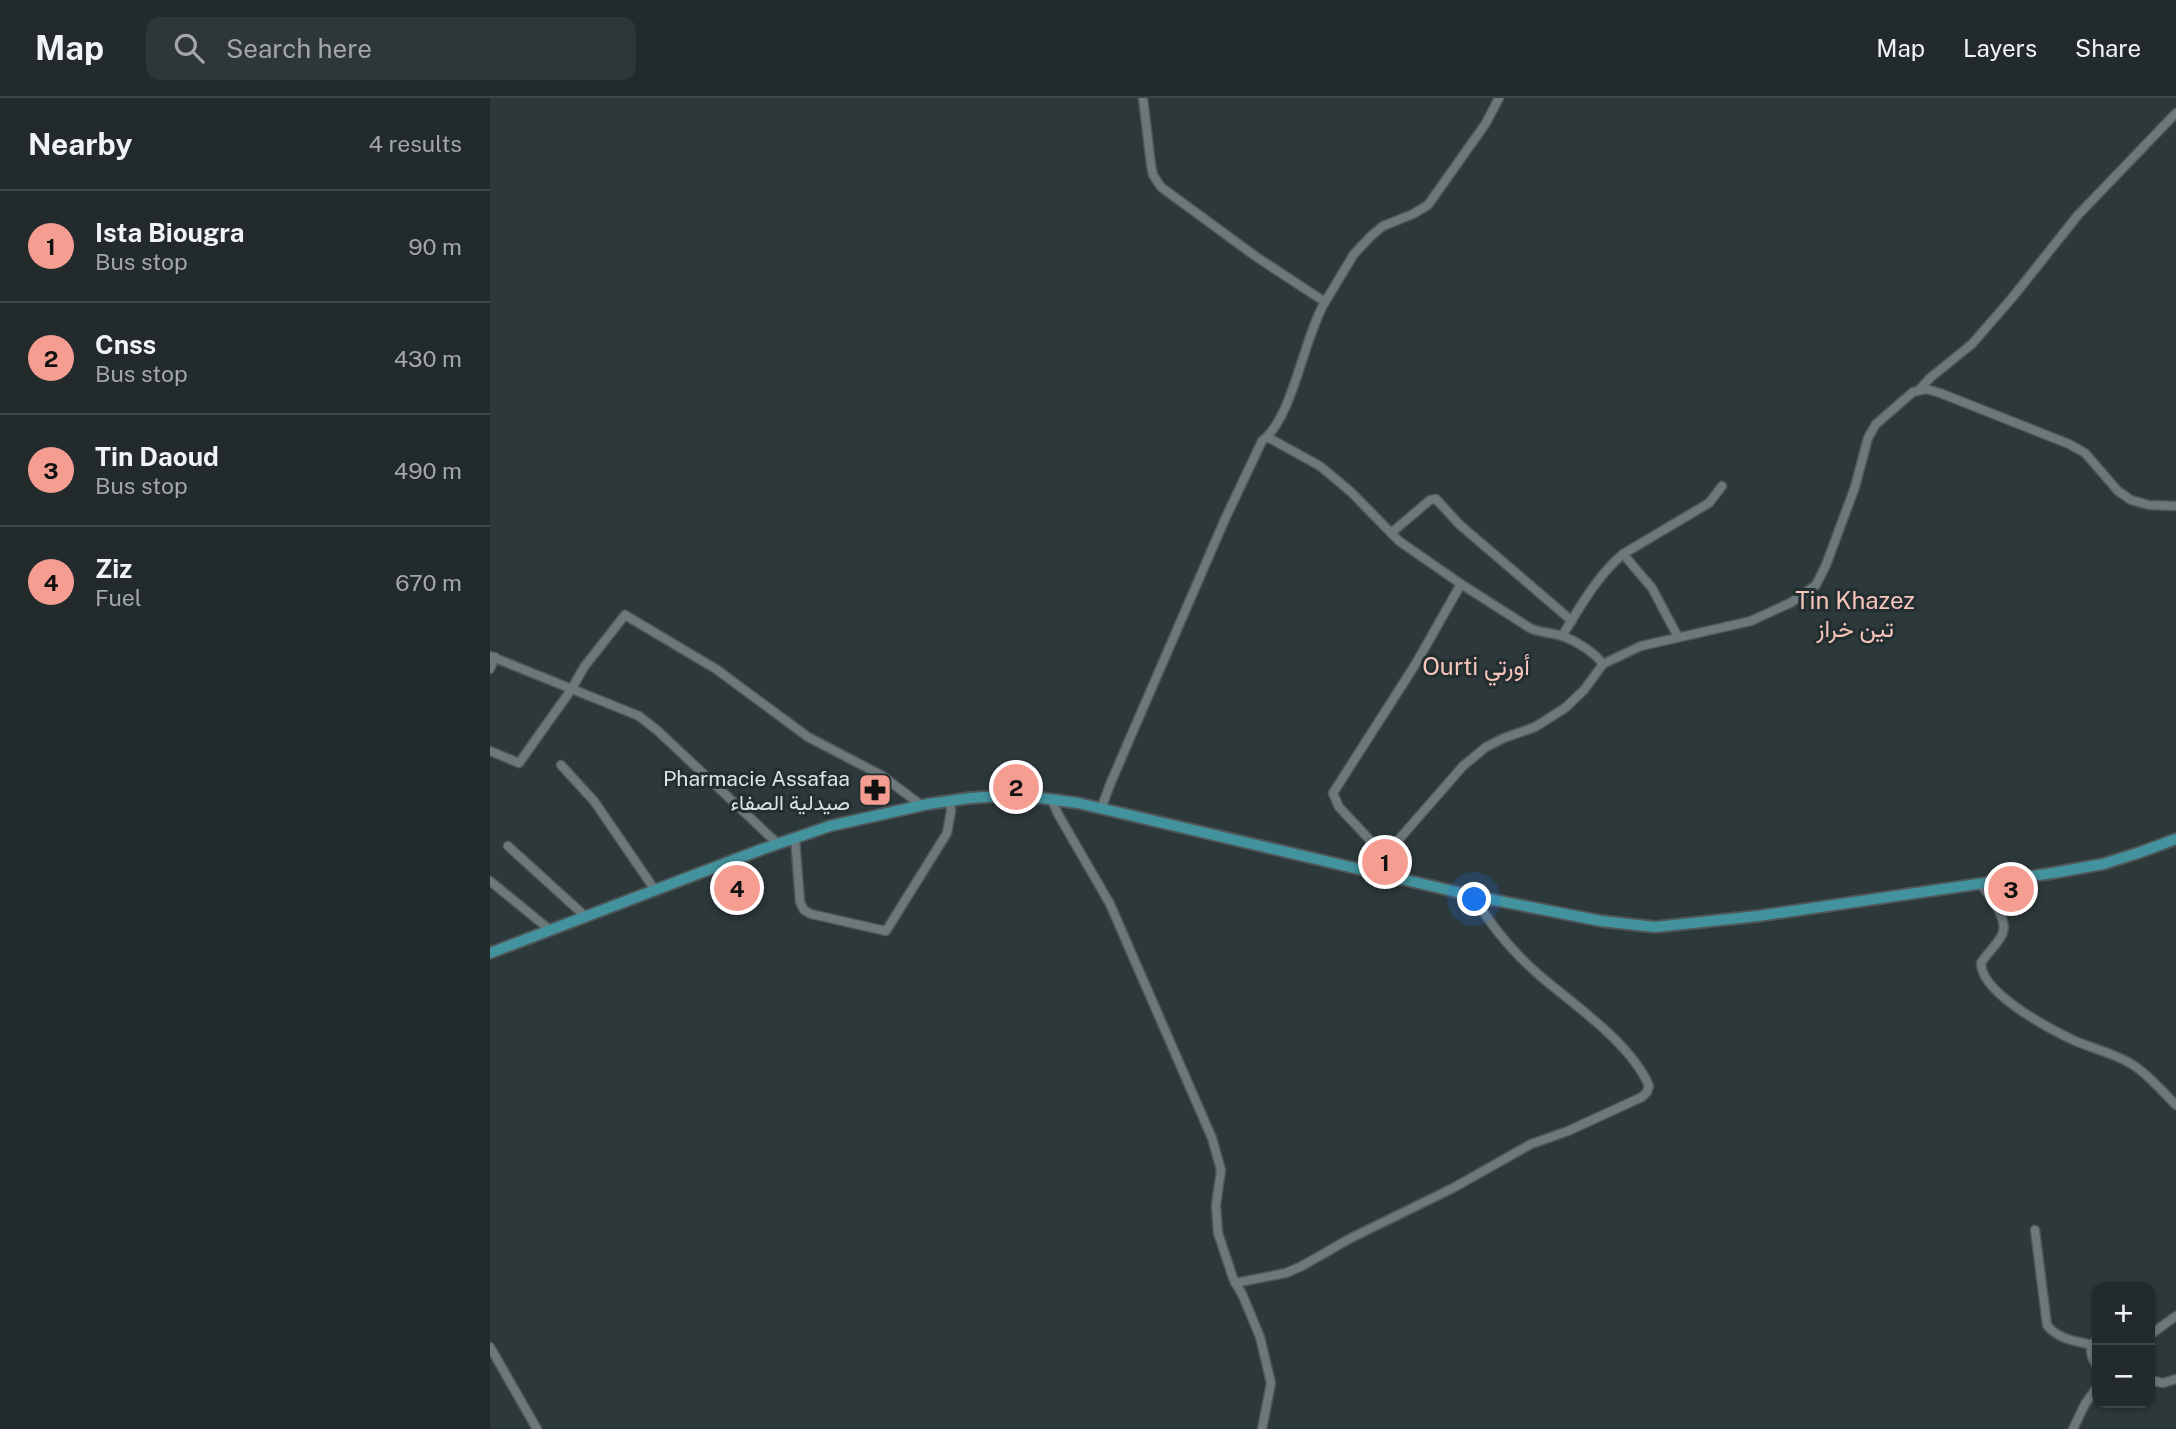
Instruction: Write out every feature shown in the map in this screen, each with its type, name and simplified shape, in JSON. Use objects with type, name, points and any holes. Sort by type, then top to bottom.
[{"type":"main road","points":[[490,953],[830,826],[921,806],[1000,796],[1052,800],[1101,809],[1474,896],[1632,926],[1672,927],[1875,900],[2103,863],[2176,839]]},
{"type":"street","points":[[1143,98],[1150,165],[1161,187],[1262,261],[1325,302]]},
{"type":"street","points":[[1101,809],[1225,519],[1262,441],[1269,438],[1288,400],[1310,333],[1325,302],[1354,254],[1371,236],[1383,226],[1413,215],[1428,205],[1486,124],[1499,98]]},
{"type":"street","points":[[1380,873],[1385,856],[1446,785],[1476,755],[1504,738],[1535,727],[1565,708],[1584,690],[1603,664],[1641,646],[1763,616],[1799,598],[1816,585],[1852,496],[1869,434],[1884,416],[1972,344],[2078,215],[2176,113]]},
{"type":"street","points":[[1920,389],[1940,393],[2078,449],[2095,462],[2118,491],[2131,500],[2148,505],[2176,506]]},
{"type":"street","points":[[1269,438],[1320,466],[1351,492],[1391,533],[1461,584],[1530,628],[1545,634],[1562,636],[1585,649],[1603,664]]},
{"type":"street","points":[[1562,636],[1605,572],[1623,554],[1702,508],[1717,495],[1722,486]]},
{"type":"street","points":[[1391,533],[1430,499],[1435,498],[1460,525],[1572,621]]},
{"type":"street","points":[[1623,554],[1652,588],[1678,637]]},
{"type":"street","points":[[1385,856],[1339,807],[1334,793],[1415,665],[1461,584]]},
{"type":"street","points":[[490,751],[519,763],[605,637],[625,615],[716,669],[808,737],[881,775],[921,806]]},
{"type":"street","points":[[490,670],[492,656],[570,690],[627,710],[649,722],[778,844]]},
{"type":"street","points":[[561,765],[594,801],[655,890]]},
{"type":"street","points":[[1052,800],[1110,904],[1190,1090],[1208,1125],[1221,1170],[1216,1205],[1218,1233],[1235,1283],[1260,1337],[1271,1383],[1262,1429]]},
{"type":"street","points":[[795,838],[800,902],[804,910],[818,916],[886,931],[947,833],[950,801]]},
{"type":"street","points":[[508,846],[585,916]]},
{"type":"street","points":[[490,881],[550,930]]},
{"type":"street","points":[[1980,883],[2000,914],[2004,926],[2001,936],[1981,963],[1983,975],[1989,983],[2024,1012],[2057,1032],[2133,1065],[2176,1105]]},
{"type":"street","points":[[1235,1283],[1286,1273],[1302,1266],[1453,1188],[1510,1154],[1545,1137],[1591,1121],[1642,1097],[1649,1090],[1645,1076],[1616,1041],[1526,962],[1474,896]]},
{"type":"street","points":[[2035,1230],[2047,1325],[2060,1336],[2092,1342]]},
{"type":"street","points":[[2155,1331],[2176,1316]]},
{"type":"street","points":[[490,1347],[537,1429]]},
{"type":"street","points":[[2155,1381],[2163,1383],[2176,1379]]},
{"type":"street","points":[[2073,1429],[2092,1394]]},
{"type":"place","name":"Cnss","points":[[1016,787]]},
{"type":"place","name":"Pharmacie Assafaa صيدلية الصفاء","points":[[875,790]]},
{"type":"place","name":"Ista Biougra","points":[[1385,862]]},
{"type":"place","name":"Ziz","points":[[737,888]]},
{"type":"place","name":"Tin Daoud","points":[[2011,889]]},
{"type":"district","name":"Tin Khazez تين خراز","points":[[1855,614]]},
{"type":"district","name":"Ourti أورتي","points":[[1476,666]]}]
